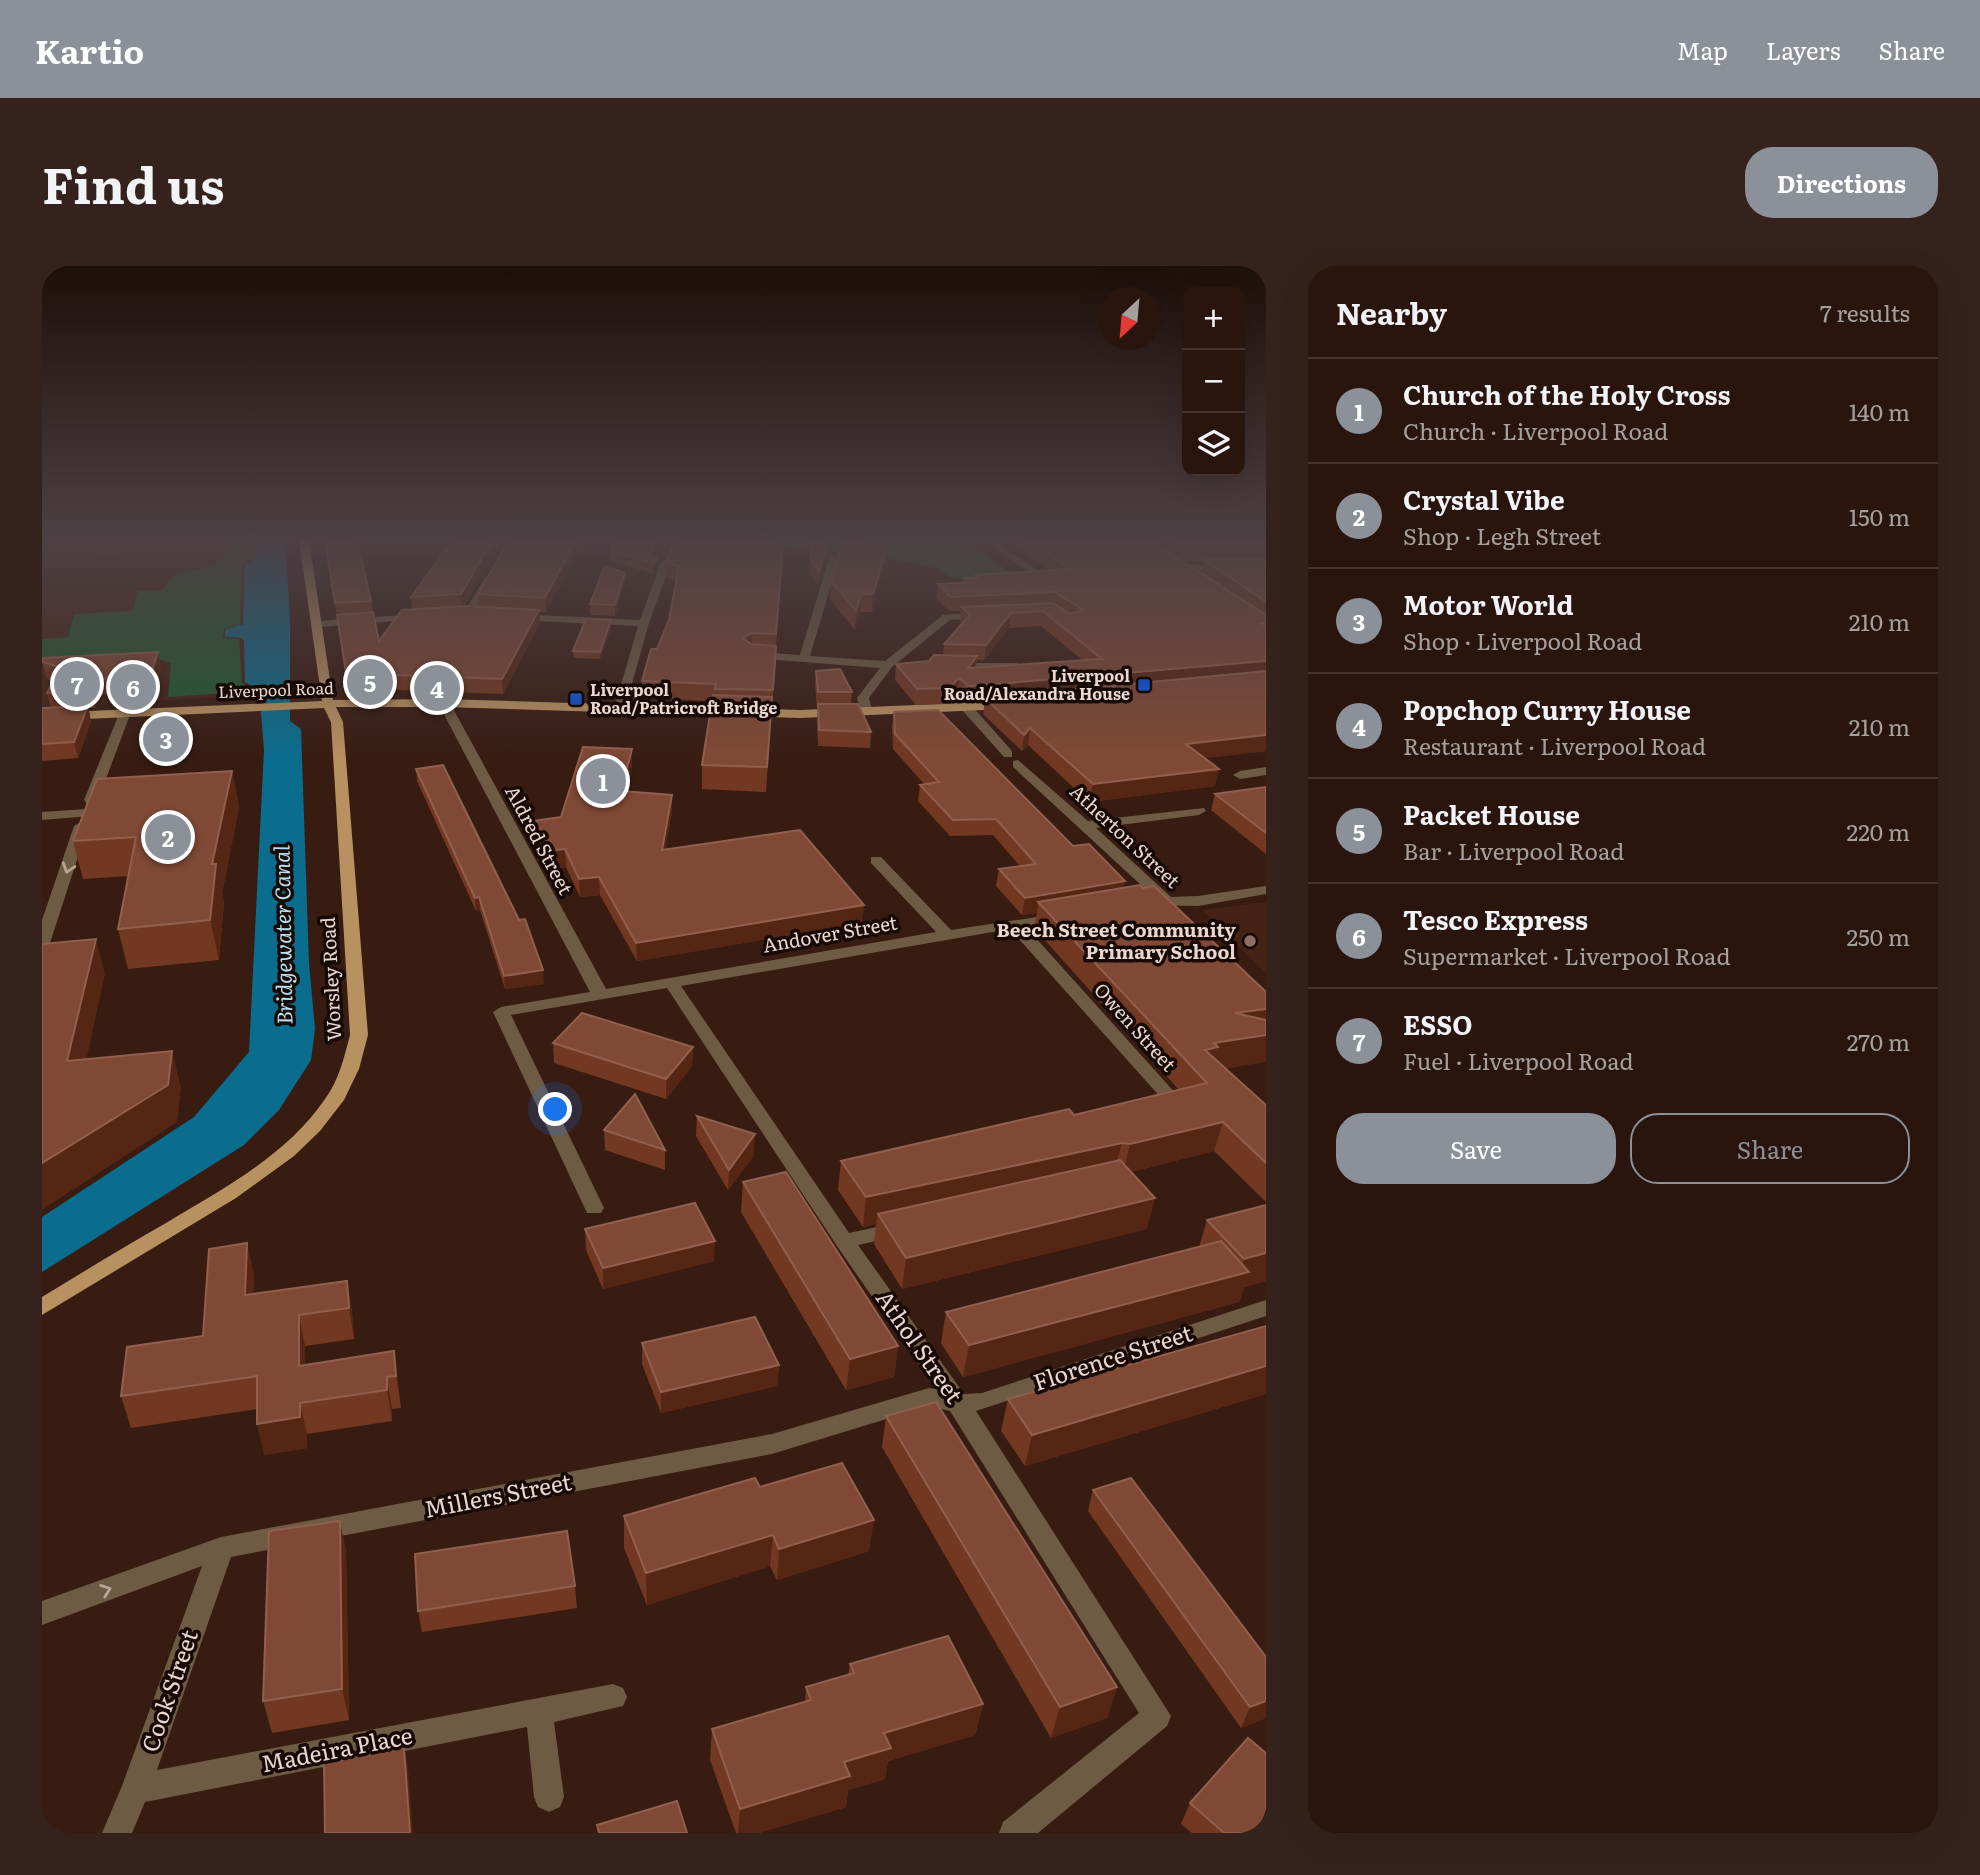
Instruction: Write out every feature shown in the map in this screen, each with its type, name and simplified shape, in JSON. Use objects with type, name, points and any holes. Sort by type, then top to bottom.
[{"type":"main road","name":"Worsley Road","points":[[42,1307],[226,1195],[285,1154],[323,1115],[349,1072],[359,1035],[337,722],[328,704],[316,613]]},
{"type":"main road","name":"Liverpool Road","points":[[42,717],[306,704],[444,703],[800,715],[1026,704]]},
{"type":"street","points":[[464,613],[482,615]]},
{"type":"street","points":[[620,709],[647,613]]},
{"type":"street","points":[[804,659],[818,613]]},
{"type":"street","points":[[867,713],[863,698],[888,666],[947,617],[1001,614]]},
{"type":"street","points":[[318,624],[427,616]]},
{"type":"street","points":[[509,616],[643,623]]},
{"type":"street","points":[[751,655],[914,666]]},
{"type":"street","points":[[940,666],[1017,666]]},
{"type":"street","name":"Aldred Street","points":[[444,703],[601,996]]},
{"type":"street","name":"Atherton Street","points":[[967,708],[1013,759],[1088,825],[1187,920]]},
{"type":"street","points":[[42,943],[45,926],[125,712]]},
{"type":"street","points":[[1240,775],[1266,771]]},
{"type":"street","points":[[1088,825],[1199,811]]},
{"type":"street","points":[[42,816],[86,813]]},
{"type":"street","points":[[876,860],[947,935]]},
{"type":"street","points":[[1136,902],[1198,901],[1266,890]]},
{"type":"street","name":"Andover Street","points":[[594,1208],[501,1012],[1068,915]]},
{"type":"street","name":"Owen Street","points":[[1014,924],[1169,1096]]},
{"type":"street","name":"Athol Street","points":[[672,984],[844,1241],[958,1404],[1157,1716],[1014,1833]]},
{"type":"street","points":[[844,1241],[912,1226]]},
{"type":"street","name":"Florence Street","points":[[958,1404],[982,1402],[1266,1307]]},
{"type":"street","name":"Millers Street","points":[[42,1614],[220,1548],[772,1444],[929,1397],[958,1404]]},
{"type":"street","name":"Cook Street","points":[[117,1833],[136,1789],[220,1548]]},
{"type":"street","name":"Madeira Place","points":[[136,1789],[613,1697]]},
{"type":"street","points":[[539,1711],[549,1797]]},
{"type":"shaded area","points":[[42,613],[243,613],[243,624],[225,630],[225,637],[242,638],[259,694],[42,709]]},
{"type":"shaded area","name":"Beech Street Community Primary School","points":[[1266,902],[1266,973],[1202,910]]},
{"type":"green space","points":[[240,613],[240,625],[224,629],[223,638],[239,639],[242,683],[257,691],[168,697],[171,663],[162,660],[45,658],[42,661],[42,639],[68,637],[74,614]]},
{"type":"water","name":"Bridgewater Canal","points":[[243,613],[290,613],[290,721],[301,729],[309,963],[315,1029],[311,1060],[279,1110],[244,1145],[42,1272],[42,1217],[194,1117],[249,1052],[264,750],[259,690],[245,682],[244,642],[242,638],[225,637],[225,630],[243,624]]},
{"type":"building","points":[[373,613],[379,641],[400,613],[537,613],[502,679],[346,673],[337,615]]},
{"type":"building","points":[[670,613],[778,613],[776,634],[752,633],[743,638],[751,644],[776,646],[773,690],[715,689],[716,684],[642,681],[651,649],[657,649]]},
{"type":"building","points":[[968,613],[1011,613],[986,645],[944,644],[970,615]]},
{"type":"building","points":[[1046,613],[1263,613],[1266,615],[1266,624],[1263,624],[1266,626],[1266,661],[973,686],[968,686],[959,678],[949,688],[917,689],[896,664],[929,661],[934,655],[977,656],[968,668],[1102,659]]},
{"type":"building","points":[[586,619],[611,620],[600,652],[573,651]]},
{"type":"building","points":[[158,652],[146,689],[97,677],[92,691],[47,693],[60,667],[42,662],[43,658]]},
{"type":"building","points":[[840,669],[852,692],[818,692],[816,671]]},
{"type":"building","points":[[1266,671],[1266,735],[1186,744],[1219,769],[1093,784],[1030,728],[1024,735],[985,698]]},
{"type":"building","points":[[713,695],[772,697],[767,767],[702,765]]},
{"type":"building","points":[[818,704],[858,704],[871,732],[819,730]]},
{"type":"building","points":[[88,706],[74,742],[42,744],[42,708]]},
{"type":"building","points":[[938,710],[1073,846],[1089,844],[1125,881],[1025,898],[999,869],[1036,864],[996,819],[953,820],[920,785],[939,782],[895,734],[894,712]]},
{"type":"building","points":[[583,747],[632,749],[621,791],[672,795],[662,850],[800,830],[864,905],[636,943],[599,877],[579,879],[565,849],[548,851],[533,821],[561,817]]},
{"type":"building","points":[[443,765],[519,920],[525,919],[543,970],[504,976],[479,897],[475,898],[416,769]]},
{"type":"building","points":[[232,771],[212,864],[216,864],[210,920],[118,929],[136,837],[73,841],[97,779]]},
{"type":"building","points":[[1266,787],[1266,833],[1215,794]]},
{"type":"building","points":[[1140,885],[1143,888],[1154,886],[1266,992],[1266,1009],[1235,1013],[1266,1020],[1266,1035],[1214,1043],[1218,1047],[1205,1050],[1266,1105],[1266,1163],[1223,1122],[1130,1144],[1122,1143],[866,1197],[841,1161],[1069,1109],[1074,1115],[1207,1083],[1038,902]]},
{"type":"building","points":[[96,939],[67,1061],[172,1051],[168,1085],[42,1163],[42,944]]},
{"type":"building","points":[[582,1013],[693,1047],[666,1079],[553,1043]]},
{"type":"building","points":[[635,1094],[665,1150],[604,1130]]},
{"type":"building","points":[[697,1116],[755,1134],[729,1170]]},
{"type":"building","points":[[1120,1160],[1155,1198],[906,1258],[878,1214]]},
{"type":"building","points":[[786,1172],[898,1346],[850,1359],[743,1182]]},
{"type":"building","points":[[695,1203],[715,1241],[603,1268],[585,1229]]},
{"type":"building","points":[[1266,1205],[1266,1253],[1244,1259],[1207,1220]]},
{"type":"building","points":[[1221,1241],[1249,1272],[969,1345],[946,1312]]},
{"type":"building","points":[[247,1243],[245,1295],[347,1281],[349,1308],[299,1315],[299,1366],[394,1351],[396,1376],[387,1377],[387,1390],[300,1403],[300,1417],[257,1424],[257,1376],[121,1396],[127,1347],[203,1336],[209,1249]]},
{"type":"building","points":[[755,1317],[779,1365],[661,1392],[642,1343]]},
{"type":"building","points":[[1266,1326],[1266,1366],[1032,1435],[1008,1399]]},
{"type":"building","points":[[936,1402],[1117,1687],[1060,1707],[886,1416]]},
{"type":"building","points":[[842,1463],[874,1520],[779,1549],[773,1535],[646,1573],[624,1516],[755,1478],[760,1487]]},
{"type":"building","points":[[1131,1478],[1266,1657],[1266,1701],[1250,1707],[1093,1490]]},
{"type":"building","points":[[340,1521],[342,1689],[263,1701],[269,1531]]},
{"type":"building","points":[[567,1531],[575,1586],[418,1611],[415,1554]]},
{"type":"building","points":[[948,1636],[983,1704],[884,1733],[891,1748],[844,1762],[850,1776],[740,1809],[712,1729],[811,1700],[806,1687],[854,1673],[850,1664]]},
{"type":"building","points":[[1248,1738],[1266,1753],[1266,1821],[1256,1833],[1224,1833],[1190,1803]]},
{"type":"building","points":[[404,1748],[410,1833],[325,1833],[324,1763]]},
{"type":"building","points":[[677,1801],[687,1833],[599,1833],[597,1825]]},
{"type":"place","name":"Packet House","points":[[370,682]]},
{"type":"place","name":"ESSO","points":[[77,684]]},
{"type":"place","name":"Liverpool Road/Alexandra House","points":[[1144,685]]},
{"type":"place","name":"Tesco Express","points":[[133,687]]},
{"type":"place","name":"Popchop Curry House","points":[[437,688]]},
{"type":"place","name":"Liverpool Road/Patricroft Bridge","points":[[576,699]]},
{"type":"place","name":"Motor World","points":[[166,739]]},
{"type":"place","name":"Church of the Holy Cross","points":[[603,781]]},
{"type":"place","name":"Crystal Vibe","points":[[168,837]]},
{"type":"place","name":"Beech Street Community Primary School","points":[[1250,941]]}]
